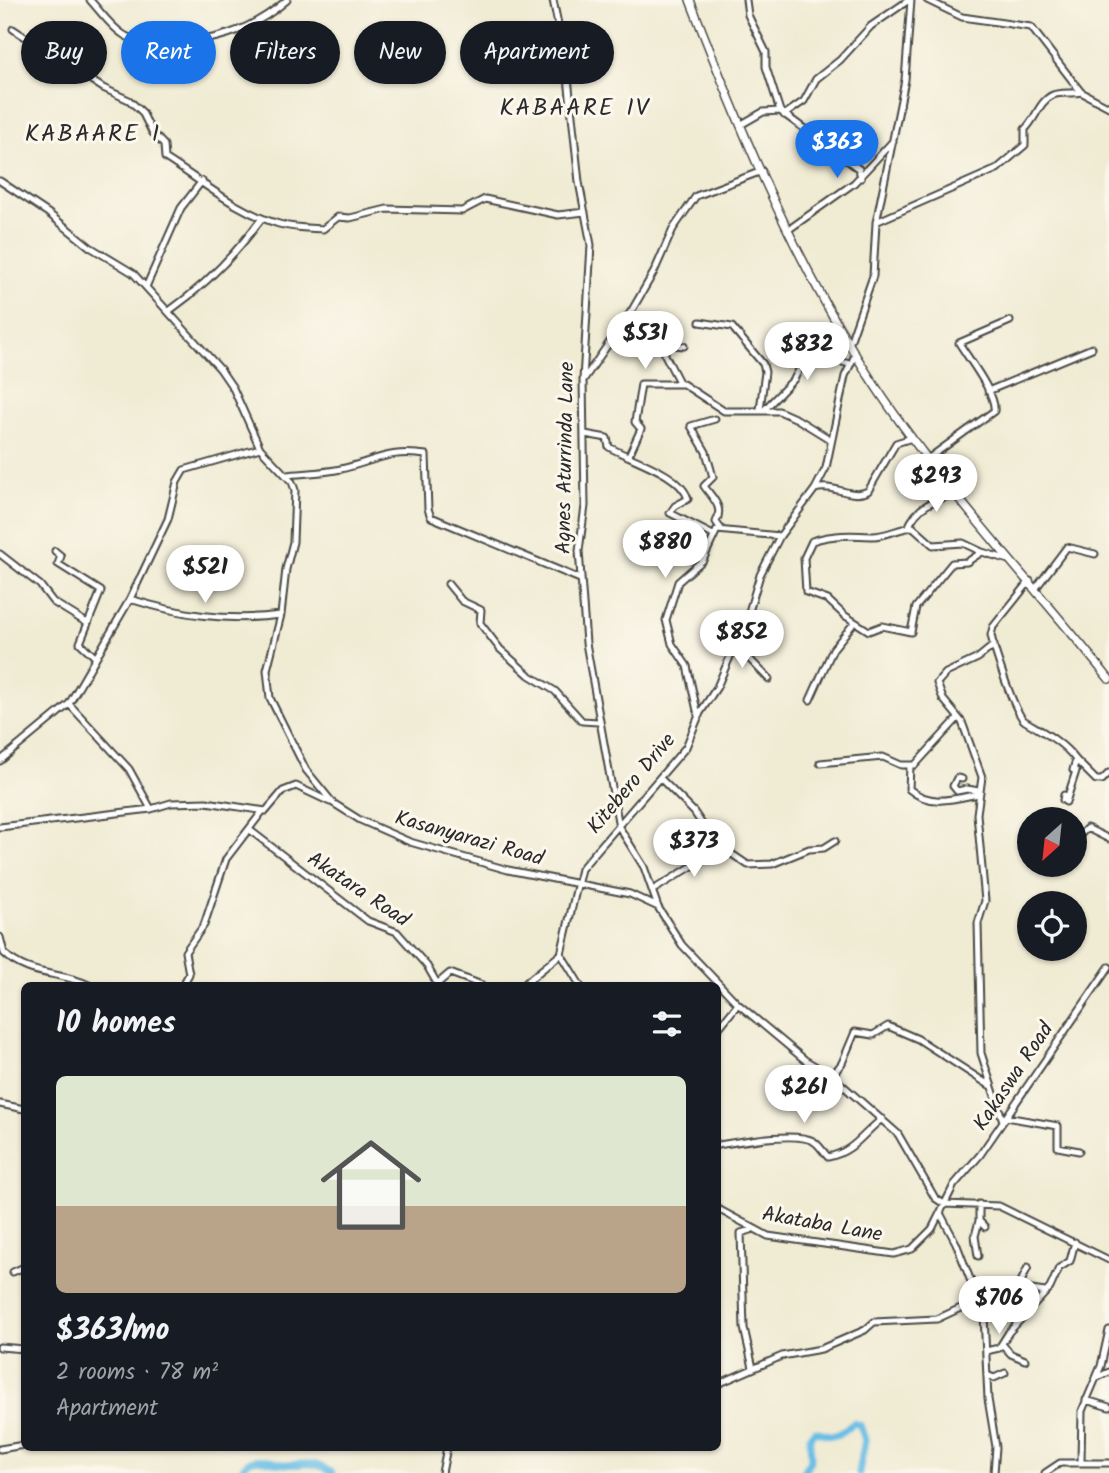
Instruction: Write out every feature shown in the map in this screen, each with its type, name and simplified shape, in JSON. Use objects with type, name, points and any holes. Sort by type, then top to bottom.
[{"type":"main road","points":[[690,0],[788,230],[812,280],[855,355],[929,458],[1109,679]]},
{"type":"street","points":[[90,0],[123,35],[147,42],[177,43],[206,41],[244,29],[287,0]]},
{"type":"street","name":"Agnes Aturrinda Lane","points":[[553,0],[566,68],[591,245],[583,380],[585,506],[579,551],[580,579],[598,722],[619,827],[644,867],[658,908]]},
{"type":"street","points":[[746,0],[748,15],[766,52],[766,67],[782,113],[859,169],[860,178]]},
{"type":"street","points":[[742,124],[763,112],[782,113],[804,101],[816,79],[840,60],[871,26],[910,0]]},
{"type":"street","points":[[849,345],[873,276],[876,223],[905,80],[910,0]]},
{"type":"street","points":[[927,0],[961,17],[1031,27],[1081,92],[1109,107]]},
{"type":"street","points":[[13,29],[103,88],[129,100],[142,112],[152,132],[164,145],[165,158],[202,181],[218,196],[282,225],[323,229],[338,217],[350,218],[376,210],[462,211],[485,199],[558,215],[585,212]]},
{"type":"street","points":[[876,223],[997,169],[1025,145],[1025,129],[1036,118],[1040,106],[1054,95],[1081,92]]},
{"type":"street","points":[[788,230],[860,178],[895,139]]},
{"type":"street","points":[[583,380],[632,310],[654,272],[673,229],[696,196],[762,171]]},
{"type":"street","name":"Kasanyarazi Road","points":[[0,181],[48,213],[90,247],[133,273],[233,388],[260,448],[286,475],[295,490],[281,615],[267,670],[270,698],[306,770],[333,803],[385,833],[410,842],[508,870],[630,894],[658,908]]},
{"type":"street","points":[[146,287],[181,208],[202,181]]},
{"type":"street","points":[[169,312],[204,286],[262,218]]},
{"type":"street","points":[[929,458],[994,411],[995,406],[988,391],[959,343],[1010,321]]},
{"type":"street","points":[[700,322],[732,327],[763,364],[765,372],[762,409]]},
{"type":"street","points":[[665,330],[665,355],[680,384]]},
{"type":"street","points":[[664,344],[684,346]]},
{"type":"street","points":[[988,391],[1092,348]]},
{"type":"street","name":"Kitebero Drive","points":[[561,954],[581,869],[686,747],[698,718],[717,687],[748,615],[755,585],[780,536],[815,489],[826,468],[850,364],[855,355]]},
{"type":"street","points":[[762,409],[794,379],[804,362],[821,357],[850,364]]},
{"type":"street","points":[[629,455],[641,429],[635,422],[639,386],[680,384],[695,389],[724,411],[762,409],[797,419],[831,440]]},
{"type":"street","points":[[715,419],[691,426],[709,461],[713,477],[704,486],[719,506],[720,513],[716,522],[721,529]]},
{"type":"street","points":[[584,434],[607,438],[609,447],[643,461],[687,494],[686,503],[675,506],[670,513],[713,535]]},
{"type":"street","points":[[815,489],[832,486],[856,495],[863,494],[874,486],[896,443],[909,437],[915,439]]},
{"type":"street","points":[[0,761],[69,704],[94,656],[130,599],[168,519],[177,482],[184,470],[260,448]]},
{"type":"street","points":[[286,475],[340,469],[388,453],[426,455],[428,509],[431,517],[580,579]]},
{"type":"street","points":[[908,527],[920,508],[933,500],[957,493]]},
{"type":"street","points":[[982,552],[972,561],[949,565],[916,607],[911,632],[882,626],[869,631],[828,600],[807,592],[804,558],[809,545],[825,537],[853,532],[875,536],[908,527],[915,528],[933,545],[963,543],[1012,561]]},
{"type":"street","points":[[698,718],[690,673],[673,645],[666,620],[678,582],[703,560],[713,535],[721,529],[780,536]]},
{"type":"street","points":[[1096,554],[1067,547],[993,627],[991,635],[1010,697],[1021,718],[1044,731],[1096,780],[1102,780],[1109,773]]},
{"type":"street","points":[[55,551],[61,556],[58,564],[101,591],[80,646],[94,656]]},
{"type":"street","points":[[0,554],[40,585],[52,602],[87,623]]},
{"type":"street","points":[[448,584],[462,601],[481,610],[480,622],[500,649],[529,675],[555,691],[582,721],[598,722]]},
{"type":"street","points":[[130,599],[204,618],[255,619],[281,615]]},
{"type":"street","points":[[810,700],[833,649],[854,622]]},
{"type":"street","points":[[735,644],[769,679]]},
{"type":"street","points":[[994,645],[978,658],[938,680],[943,699],[958,718],[981,773],[978,836],[986,885],[985,905],[978,923],[980,1042],[989,1085],[1004,1119],[1058,1126],[1058,1147],[1079,1151]]},
{"type":"street","points":[[69,704],[129,769],[151,809]]},
{"type":"street","points":[[820,763],[883,757],[910,766],[917,764],[958,718]]},
{"type":"street","points":[[1064,795],[1063,800],[1066,802],[1076,771],[1073,770],[1076,760]]},
{"type":"street","points":[[910,766],[909,789],[916,794],[942,802],[979,793]]},
{"type":"street","points":[[961,779],[957,778],[953,786],[957,791],[967,789],[979,793]]},
{"type":"street","points":[[661,779],[694,812],[722,848],[748,865],[772,864],[809,849],[824,848],[835,841]]},
{"type":"street","points":[[0,827],[151,809],[170,803],[206,802],[262,812],[269,809],[290,786],[303,788],[333,803]]},
{"type":"street","points":[[185,982],[189,974],[185,952],[205,925],[226,859],[262,812]]},
{"type":"street","points":[[1087,828],[1109,839]]},
{"type":"street","name":"Akatara Road","points":[[250,831],[368,921],[397,932],[427,966],[437,982]]},
{"type":"street","points":[[653,890],[722,848]]},
{"type":"street","points":[[658,908],[682,944],[717,982]]},
{"type":"street","points":[[0,937],[4,953],[26,968],[69,976],[82,982]]},
{"type":"street","points":[[527,982],[561,954],[578,982]]},
{"type":"street","name":"Kakaswa Road","points":[[944,1204],[954,1185],[980,1156],[1109,967]]},
{"type":"street","points":[[440,982],[450,973],[474,982]]},
{"type":"street","points":[[721,986],[738,1004],[805,1060],[832,1076],[898,1134],[926,1188],[944,1204],[999,1206],[1109,1260]]},
{"type":"street","points":[[721,1025],[738,1004]]},
{"type":"street","points":[[832,1076],[842,1063],[855,1032],[873,1035],[888,1026],[918,1039],[989,1085]]},
{"type":"street","points":[[0,1104],[21,1108]]},
{"type":"street","points":[[721,1144],[804,1138],[816,1143],[828,1157],[853,1147],[882,1119]]},
{"type":"street","name":"Akataba Lane","points":[[721,1211],[751,1230],[768,1236],[902,1253],[921,1242],[944,1204]]},
{"type":"street","points":[[978,1256],[975,1236],[979,1221],[979,1204]]},
{"type":"street","points":[[940,1213],[980,1299],[984,1315],[987,1375],[996,1447],[994,1473]]},
{"type":"street","points":[[979,1221],[985,1227]]},
{"type":"street","points":[[751,1230],[741,1233],[745,1266],[742,1297],[744,1328],[753,1368]]},
{"type":"street","points":[[986,1351],[999,1348],[1045,1292],[1059,1268],[1070,1261],[1075,1242]]},
{"type":"street","points":[[13,1272],[21,1268]]},
{"type":"street","points":[[1028,1268],[1018,1288],[1045,1292]]},
{"type":"street","points":[[721,1383],[782,1356],[821,1349],[865,1330],[874,1322],[937,1319],[980,1299]]},
{"type":"street","points":[[971,1305],[984,1315]]},
{"type":"street","points":[[1080,1461],[1079,1430],[1109,1330]]},
{"type":"street","points":[[1002,1343],[1012,1354],[1025,1360]]},
{"type":"street","points":[[0,1347],[21,1349]]},
{"type":"street","points":[[1096,1378],[1109,1372]]},
{"type":"street","points":[[987,1375],[994,1378],[1005,1373]]},
{"type":"street","points":[[1086,1401],[1109,1407]]},
{"type":"street","points":[[0,1449],[21,1446]]},
{"type":"street","points":[[442,1473],[446,1451]]},
{"type":"street","points":[[1045,1473],[1060,1463],[1109,1463]]},
{"type":"waterway","points":[[803,1473],[811,1460],[810,1436],[815,1431],[836,1435],[854,1423],[860,1425],[865,1440],[859,1473]]},
{"type":"waterway","points":[[240,1473],[244,1466],[253,1460],[292,1465],[312,1464],[332,1473]]},
{"type":"district","name":"KABAARE IV","points":[[575,108]]},
{"type":"district","name":"KABAARE I","points":[[93,134]]}]
